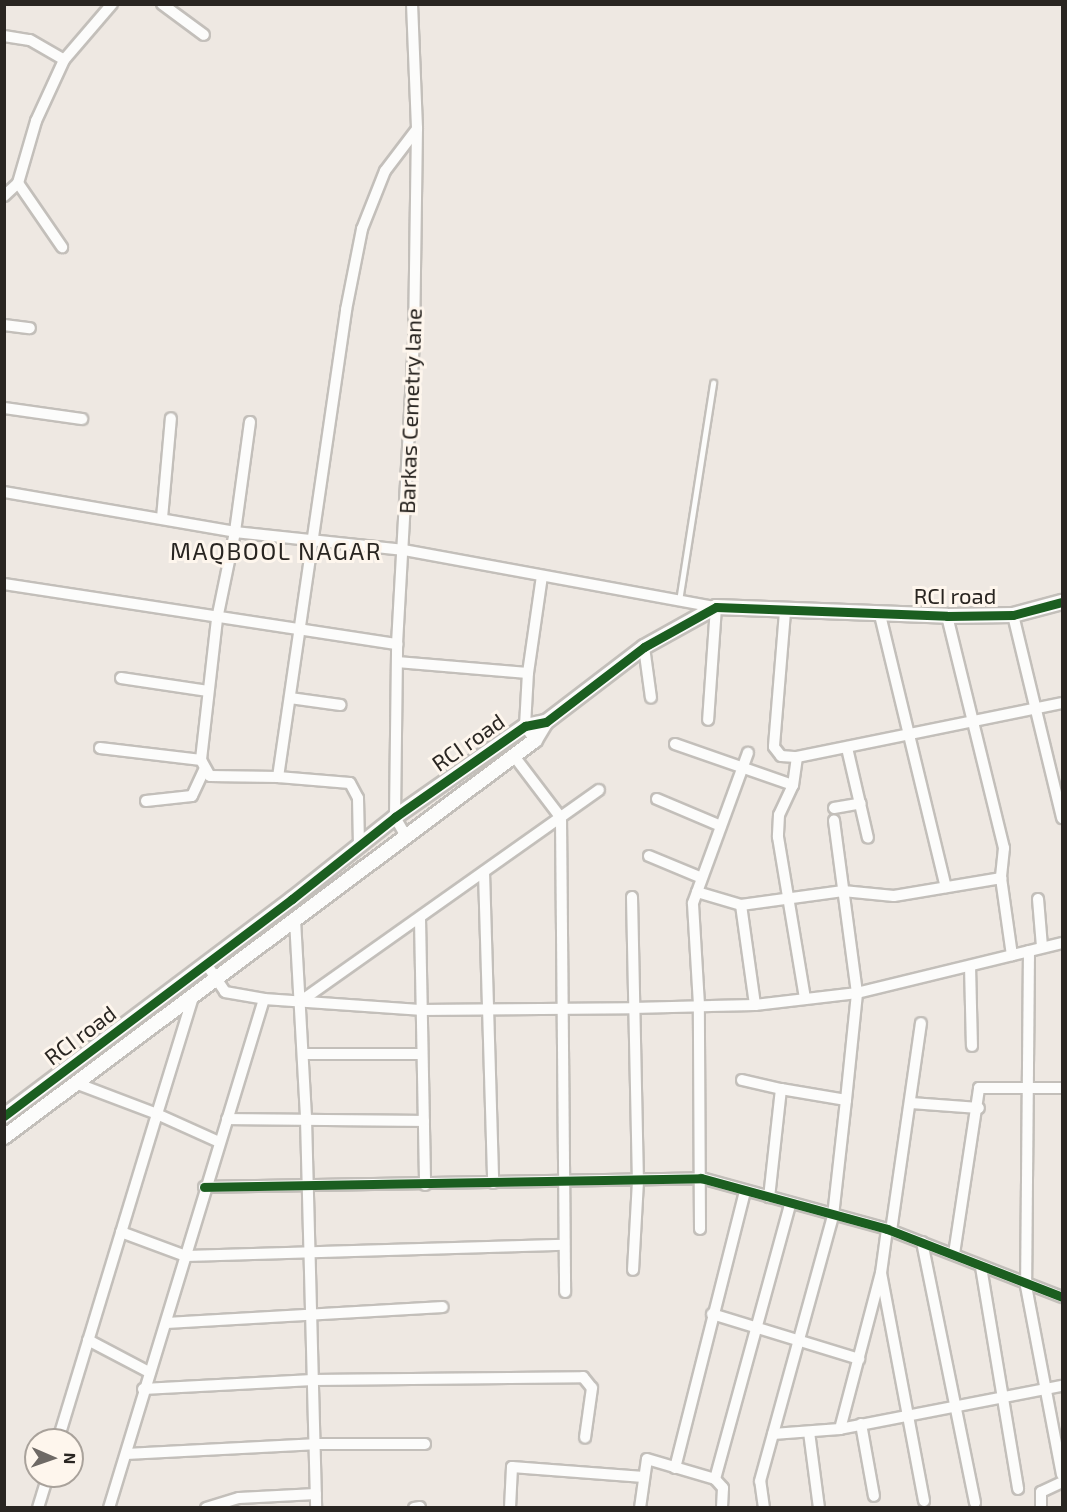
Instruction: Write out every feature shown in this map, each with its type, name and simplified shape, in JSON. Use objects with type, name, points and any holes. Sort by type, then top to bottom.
[{"type":"street","points":[[4,196],[18,183],[36,121],[64,60],[112,4]]},
{"type":"street","points":[[162,4],[204,35]]},
{"type":"street","name":"Barkas Cemetry lane","points":[[395,817],[397,644],[404,550],[417,129],[412,4]]},
{"type":"street","points":[[4,36],[30,40],[64,60]]},
{"type":"street","points":[[278,777],[346,310],[362,229],[385,171],[417,129]]},
{"type":"street","points":[[18,183],[62,247]]},
{"type":"street","points":[[4,325],[30,328]]},
{"type":"street","points":[[4,408],[82,419]]},
{"type":"street","points":[[162,518],[171,418]]},
{"type":"street","points":[[146,801],[192,796],[202,765],[217,618],[235,532],[250,422]]},
{"type":"street","points":[[4,492],[235,532],[404,550],[716,607],[708,720]]},
{"type":"street","points":[[535,740],[525,726],[528,673],[542,576]]},
{"type":"street","points":[[4,584],[397,644]]},
{"type":"street","name":"RCI road","points":[[4,1116],[207,965],[395,817],[525,726],[546,722],[644,647],[716,607],[785,612],[947,616],[1013,615],[1062,602]]},
{"type":"street","points":[[785,612],[774,747],[782,756],[797,757],[846,748],[1062,704]]},
{"type":"street","points":[[880,615],[911,735],[946,887]]},
{"type":"street","points":[[1013,615],[1038,709],[1062,818]]},
{"type":"street","points":[[947,616],[1004,848],[1001,878],[1012,955]]},
{"type":"street","points":[[644,647],[651,698]]},
{"type":"street","points":[[397,662],[528,673]]},
{"type":"street","points":[[121,678],[208,691]]},
{"type":"street","points":[[290,698],[341,705]]},
{"type":"street","points":[[4,1137],[78,1084],[215,977],[406,838],[535,740],[546,722]]},
{"type":"street","points":[[675,744],[793,785]]},
{"type":"street","points":[[100,748],[202,765],[210,776],[278,777],[350,783],[358,798],[359,845]]},
{"type":"street","points":[[846,748],[868,838]]},
{"type":"street","points":[[700,1228],[699,1005],[693,903],[748,753]]},
{"type":"street","points":[[514,756],[561,818],[565,1292]]},
{"type":"street","points":[[797,757],[793,785],[778,825],[805,999]]},
{"type":"street","points":[[301,1001],[420,919],[598,790]]},
{"type":"street","points":[[657,799],[721,826]]},
{"type":"street","points":[[834,808],[861,803]]},
{"type":"street","points":[[395,817],[406,838]]},
{"type":"street","points":[[764,1508],[760,1481],[833,1216],[857,993],[834,821]]},
{"type":"street","points":[[649,856],[702,878]]},
{"type":"street","points":[[484,872],[493,1183]]},
{"type":"street","points":[[697,892],[741,906],[843,891],[894,896],[1001,878]]},
{"type":"street","points":[[632,897],[632,1008],[638,1181],[633,1270]]},
{"type":"street","points":[[1038,899],[1042,947]]},
{"type":"street","points":[[741,906],[755,1005]]},
{"type":"street","points":[[420,919],[425,1185]]},
{"type":"street","points":[[295,920],[306,1119],[316,1508]]},
{"type":"street","points":[[207,965],[225,992],[264,999],[420,1010],[489,1011],[755,1005],[857,993],[1062,943]]},
{"type":"street","points":[[1029,951],[1026,1286],[1062,1475]]},
{"type":"street","points":[[970,966],[972,1046]]},
{"type":"street","points":[[62,1428],[194,993]]},
{"type":"street","points":[[109,1508],[143,1389],[167,1323],[204,1187],[264,999]]},
{"type":"street","points":[[840,1429],[881,1273],[911,1103],[921,1023]]},
{"type":"street","points":[[303,1054],[421,1054]]},
{"type":"street","points":[[742,1080],[846,1100]]},
{"type":"street","points":[[78,1084],[157,1114],[219,1142]]},
{"type":"street","points":[[954,1254],[979,1108],[979,1088],[1062,1088]]},
{"type":"street","points":[[769,1197],[781,1089]]},
{"type":"street","points":[[911,1103],[979,1108]]},
{"type":"street","points":[[227,1119],[424,1121]]},
{"type":"street","points":[[204,1187],[564,1183],[701,1178],[889,1230],[954,1254],[1026,1286],[1062,1297]]},
{"type":"street","points":[[675,1468],[712,1314],[745,1191]]},
{"type":"street","points":[[715,1479],[790,1204]]},
{"type":"street","points":[[121,1232],[186,1256],[564,1245]]},
{"type":"street","points":[[922,1242],[975,1503]]},
{"type":"street","points":[[981,1267],[1018,1489]]},
{"type":"street","points":[[881,1273],[924,1501]]},
{"type":"street","points":[[167,1323],[443,1308]]},
{"type":"street","points":[[712,1314],[859,1359]]},
{"type":"street","points":[[88,1340],[149,1372]]},
{"type":"street","points":[[143,1389],[313,1380],[583,1377],[592,1388],[585,1438]]},
{"type":"street","points":[[773,1434],[840,1429],[1062,1386]]},
{"type":"street","points":[[861,1424],[874,1496]]},
{"type":"street","points":[[809,1432],[819,1508]]},
{"type":"street","points":[[126,1454],[314,1444],[425,1444]]},
{"type":"street","points":[[640,1508],[647,1459],[715,1479],[723,1488],[722,1508]]},
{"type":"street","points":[[510,1508],[512,1467],[644,1477]]},
{"type":"street","points":[[1041,1492],[1062,1482]]},
{"type":"street","points":[[38,1508],[44,1488]]},
{"type":"street","points":[[1041,1492],[1062,1492]]},
{"type":"street","points":[[1041,1492],[1041,1508]]},
{"type":"street","points":[[206,1508],[316,1494]]},
{"type":"street","points":[[414,1508],[420,1507]]},
{"type":"lane","points":[[679,601],[713,383]]},
{"type":"cycle path","points":[[4,1116],[292,899],[395,817],[525,726],[546,722],[644,647],[716,607],[947,616],[1013,615],[1062,602]]},
{"type":"cycle path","points":[[204,1187],[701,1178],[887,1229],[1062,1297]]},
{"type":"district","name":"MAQBOOL NAGAR","points":[[276,551]]}]
